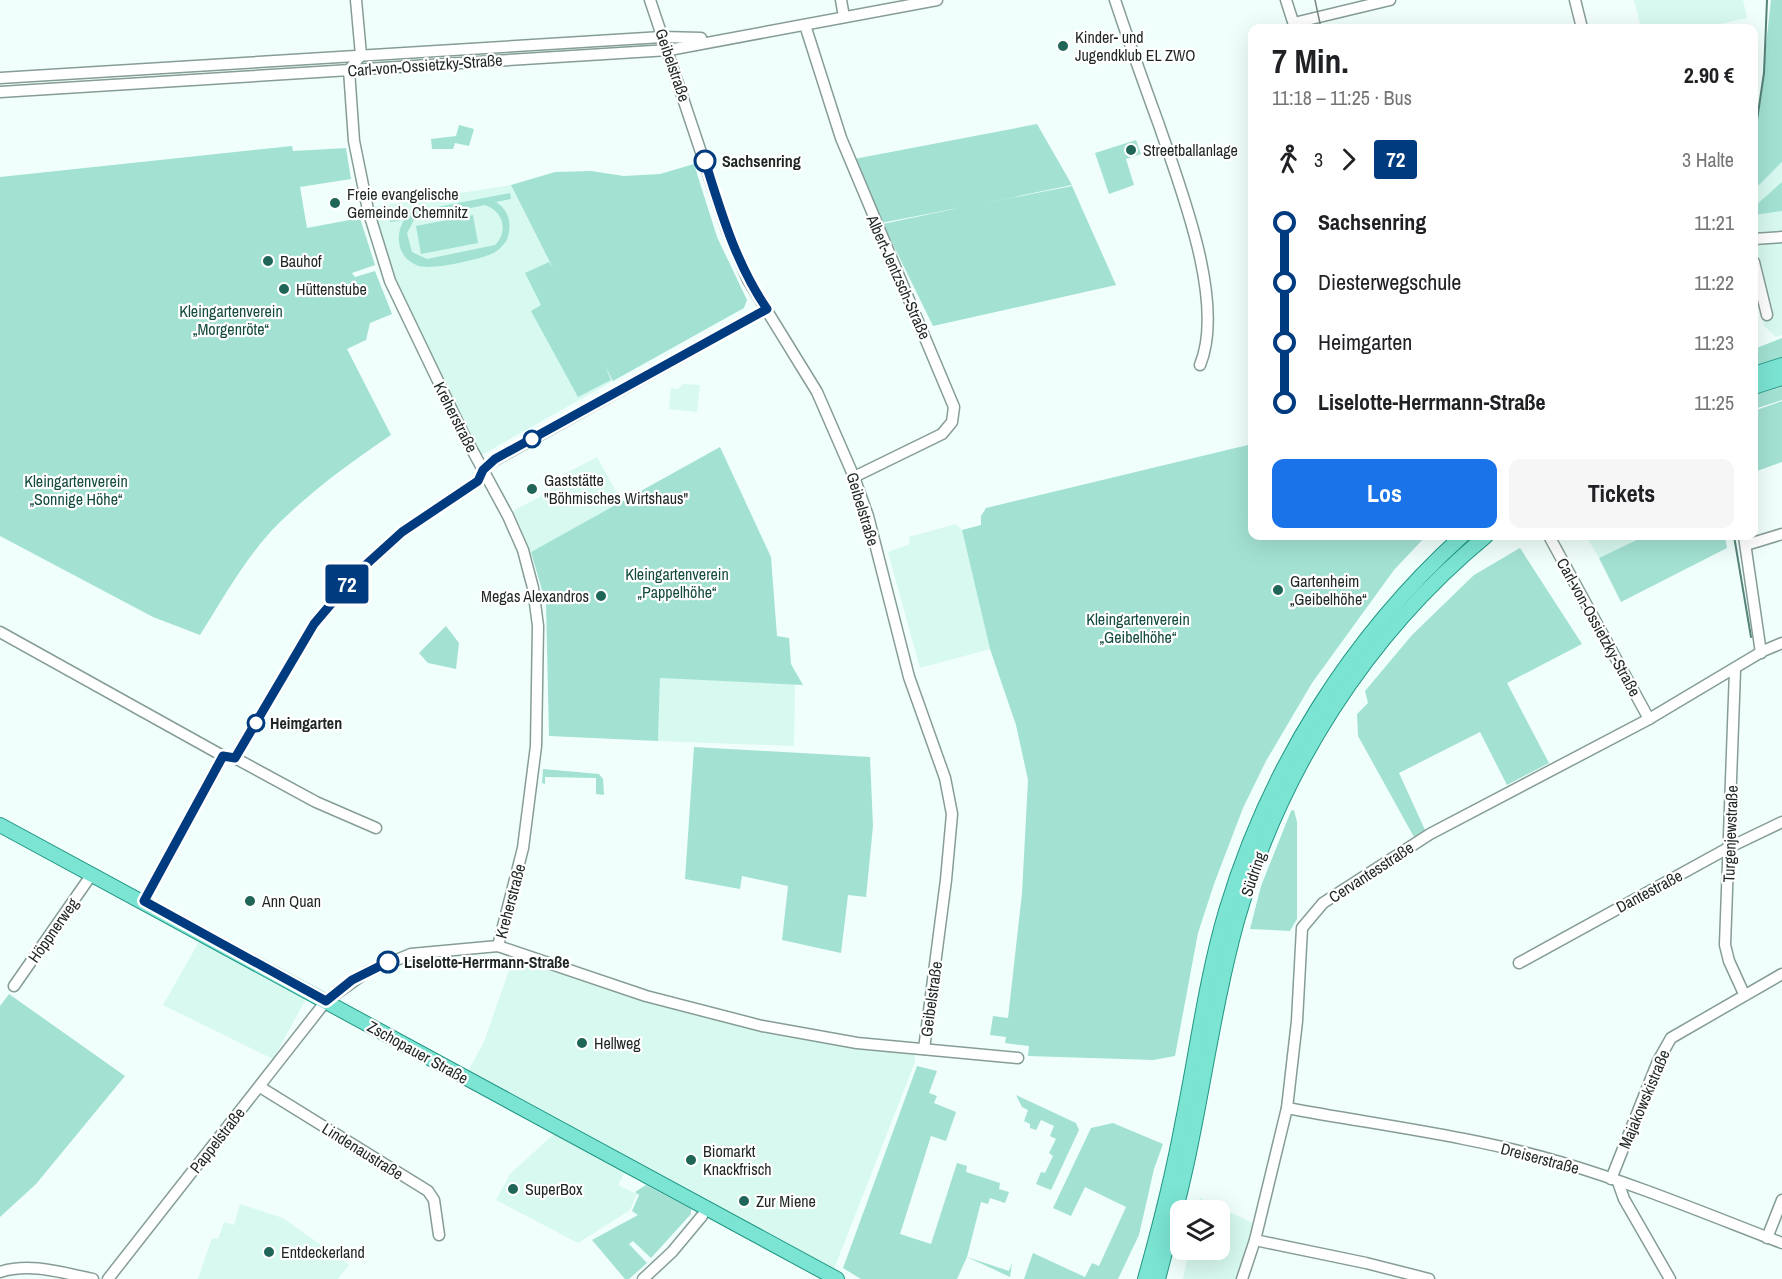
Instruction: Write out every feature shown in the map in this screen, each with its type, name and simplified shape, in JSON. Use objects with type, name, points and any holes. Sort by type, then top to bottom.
[{"type":"main road","points":[[1758,373],[1782,365]]},
{"type":"main road","points":[[1758,386],[1782,378]]},
{"type":"main road","name":"Südring","points":[[1145,1279],[1171,1179],[1226,913],[1267,802],[1300,736],[1350,660],[1397,602],[1458,540]]},
{"type":"main road","name":"Südring","points":[[1158,1279],[1185,1171],[1237,923],[1265,837],[1286,792],[1331,709],[1364,663],[1402,616],[1482,540]]},
{"type":"main road","name":"Zschopauer Straße","points":[[0,825],[144,901],[837,1279]]},
{"type":"main road","points":[[1167,1244],[1167,1279]]},
{"type":"street","points":[[348,70],[362,55],[356,0]]},
{"type":"street","name":"Geibelstraße","points":[[650,0],[662,37],[669,50],[727,230],[748,280],[817,392],[854,477],[868,516],[909,677],[941,761],[952,814],[944,903],[924,1049]]},
{"type":"street","points":[[841,0],[844,18]]},
{"type":"street","name":"Carl-von-Ossietzky-Straße","points":[[0,92],[669,50],[716,39],[938,0]]},
{"type":"street","points":[[1114,0],[1192,222],[1206,302],[1206,338],[1200,365]]},
{"type":"street","points":[[1286,0],[1294,24]]},
{"type":"street","points":[[1302,24],[1390,0]]},
{"type":"street","points":[[1575,0],[1581,24]]},
{"type":"street","name":"Albert-Jentzsch-Straße","points":[[805,25],[841,138],[954,406],[952,422],[942,434],[854,477]]},
{"type":"street","name":"Carl-von-Ossietzky-Straße","points":[[0,78],[662,37],[716,39]]},
{"type":"street","points":[[132,69],[133,84]]},
{"type":"street","name":"Kreherstraße","points":[[348,70],[354,141],[368,210],[390,281],[523,550],[533,588],[538,626],[537,724],[529,815],[516,880],[498,946]]},
{"type":"street","points":[[1758,239],[1782,237]]},
{"type":"street","points":[[1758,278],[1767,315]]},
{"type":"street","points":[[235,758],[314,624],[359,571],[402,532],[478,481],[483,470],[495,459],[767,309]]},
{"type":"street","points":[[1758,538],[1782,534]]},
{"type":"street","name":"Carl-von-Ossietzky-Straße","points":[[1550,540],[1648,719]]},
{"type":"street","points":[[1745,540],[1761,653]]},
{"type":"street","points":[[0,632],[223,756],[235,758],[315,802],[376,828]]},
{"type":"street","name":"Cervantesstraße","points":[[1242,1279],[1255,1240],[1287,1108],[1297,1021],[1302,928],[1323,903],[1430,834],[1648,719],[1782,643]]},
{"type":"street","name":"Turgenjewstraße","points":[[1735,670],[1725,945],[1729,962],[1744,994]]},
{"type":"street","points":[[144,901],[223,756]]},
{"type":"street","name":"Dantestraße","points":[[1519,963],[1730,847],[1782,822]]},
{"type":"street","name":"Höppnerweg","points":[[14,986],[92,874]]},
{"type":"street","points":[[326,1001],[367,972],[411,954],[498,946],[646,996],[762,1026],[856,1043],[1018,1058]]},
{"type":"street","name":"Majakowskistraße","points":[[1614,1180],[1658,1060],[1671,1038],[1782,974]]},
{"type":"street","name":"Pappelstraße","points":[[108,1279],[326,1001]]},
{"type":"street","name":"Lindenaustraße","points":[[260,1087],[428,1191],[434,1200],[439,1235]]},
{"type":"street","name":"Dreiserstraße","points":[[1287,1108],[1499,1147],[1614,1180],[1782,1244]]},
{"type":"street","points":[[1614,1180],[1670,1279]]},
{"type":"street","points":[[1767,1238],[1782,1200]]},
{"type":"street","points":[[643,1279],[672,1252],[702,1216]]},
{"type":"street","points":[[1255,1240],[1366,1263],[1429,1279]]},
{"type":"street","points":[[0,1272],[20,1267],[93,1279]]},
{"type":"shaded area","points":[[1634,0],[1743,0],[1747,18],[1719,24],[1640,24]]},
{"type":"shaded area","points":[[1782,162],[1782,335],[1776,337],[1764,326],[1758,300],[1758,186]]},
{"type":"shaded area","points":[[511,185],[613,381],[478,457],[391,280],[371,207]]},
{"type":"shaded area","points":[[683,384],[700,385],[697,412],[669,409],[671,388],[678,389]]},
{"type":"shaded area","points":[[597,457],[622,503],[531,552],[513,511],[549,492],[559,477]]},
{"type":"shaded area","points":[[956,524],[962,530],[990,649],[920,668],[888,552],[910,544],[909,537]]},
{"type":"shaded area","points":[[1588,540],[1637,540],[1599,558]]},
{"type":"shaded area","points":[[660,678],[795,684],[794,746],[658,741]]},
{"type":"shaded area","points":[[200,940],[306,999],[273,1059],[163,1005]]},
{"type":"shaded area","points":[[514,956],[699,1015],[766,1031],[915,1052],[915,1062],[834,1269],[466,1075],[484,1042]]},
{"type":"shaded area","points":[[556,1132],[626,1170],[618,1185],[637,1194],[630,1210],[578,1243],[496,1200],[510,1174]]},
{"type":"shaded area","name":"Entdeckerland","points":[[240,1204],[283,1218],[349,1265],[338,1279],[198,1279],[212,1238],[218,1239],[224,1222],[234,1225]]},
{"type":"shaded area","points":[[1230,1212],[1261,1227],[1243,1279],[1183,1279],[1187,1260],[1230,1260]]},
{"type":"green space","points":[[1771,0],[1782,0],[1782,162],[1758,186],[1758,116]]},
{"type":"green space","points":[[1037,124],[1072,185],[990,202],[1072,186],[1116,285],[933,326],[883,224],[963,207],[881,223],[854,159]]},
{"type":"green space","points":[[459,125],[474,129],[469,146],[455,143],[453,149],[432,149],[431,139],[456,136]]},
{"type":"green space","points":[[1136,140],[1141,154],[1126,159],[1134,185],[1109,194],[1095,153]]},
{"type":"green space","name":"Kleingartenverein „Morgenröte“","points":[[292,146],[293,151],[346,148],[351,179],[300,187],[307,228],[360,218],[375,265],[352,273],[355,277],[375,271],[392,314],[370,323],[366,340],[347,349],[391,435],[333,476],[267,535],[246,562],[200,635],[153,617],[0,536],[0,177]]},
{"type":"green space","points":[[694,164],[717,237],[747,300],[744,308],[613,381],[605,366],[611,380],[578,397],[531,311],[541,305],[525,273],[549,262],[553,268],[511,185],[555,172],[591,171],[624,176],[660,174]]},
{"type":"green space","points":[[1782,182],[1782,211],[1758,214],[1758,203]]},
{"type":"green space","points":[[510,193],[511,199],[496,202],[509,219],[507,240],[501,247],[489,255],[444,266],[419,266],[406,258],[402,253],[399,240],[404,220],[390,222],[390,216]],"holes":[[[485,205],[500,217],[503,228],[495,245],[427,259],[412,252],[407,233],[414,220]]]},
{"type":"green space","points":[[473,215],[478,243],[421,254],[416,226]]},
{"type":"green space","points":[[1782,338],[1782,360],[1758,367],[1758,347]]},
{"type":"green space","points":[[1782,387],[1782,400],[1758,408],[1758,394]]},
{"type":"green space","points":[[1782,401],[1782,462],[1758,471],[1758,410]]},
{"type":"green space","name":"Kleingartenverein „Geibelhöhe“","points":[[1248,445],[1248,540],[1422,540],[1394,570],[1312,683],[1266,761],[1243,808],[1198,933],[1175,1056],[1153,1060],[1028,1056],[1029,1046],[1005,1043],[1006,1037],[990,1035],[993,1016],[1008,1018],[1022,893],[1028,780],[1016,725],[990,649],[962,530],[981,525],[981,516],[986,508]]},
{"type":"green space","name":"Kleingartenverein „Pappelhöhe“","points":[[720,447],[771,557],[777,636],[789,638],[791,664],[803,685],[660,678],[658,741],[549,736],[546,604],[531,552]]},
{"type":"green space","points":[[1637,540],[1726,540],[1727,548],[1621,602],[1599,558]]},
{"type":"green space","points":[[1520,548],[1582,644],[1507,683],[1549,763],[1507,785],[1480,732],[1399,773],[1425,830],[1414,837],[1358,736],[1357,714],[1368,703],[1365,691],[1412,635],[1474,575]]},
{"type":"green space","points":[[446,626],[459,643],[456,669],[428,663],[419,653]]},
{"type":"green space","points":[[694,747],[870,757],[873,826],[866,897],[848,895],[841,953],[782,940],[788,886],[742,876],[740,889],[685,879]]},
{"type":"green space","points":[[543,769],[599,774],[603,779],[604,795],[596,794],[596,778],[545,777],[545,784],[542,783]]},
{"type":"green space","points":[[1294,810],[1297,822],[1297,919],[1290,931],[1250,929],[1261,886],[1291,811]]},
{"type":"green space","points":[[9,994],[125,1076],[36,1184],[0,1217],[0,1006]]},
{"type":"green space","points":[[917,1066],[937,1071],[929,1093],[937,1096],[934,1103],[956,1112],[946,1141],[931,1136],[900,1234],[931,1244],[957,1163],[967,1166],[966,1172],[1000,1183],[999,1189],[1009,1192],[1005,1203],[990,1198],[988,1204],[981,1202],[967,1257],[957,1279],[861,1279],[843,1268]]},
{"type":"green space","points":[[1016,1095],[1076,1123],[1079,1130],[1051,1190],[1036,1184],[1041,1172],[1045,1173],[1053,1156],[1049,1153],[1056,1139],[1050,1136],[1054,1126],[1041,1120],[1036,1130],[1030,1128],[1030,1124],[1024,1121],[1028,1110],[1022,1107]]},
{"type":"green space","points":[[1113,1123],[1163,1144],[1154,1169],[1139,1235],[1118,1279],[1024,1279],[1033,1253],[1085,1277],[1092,1263],[1099,1266],[1126,1207],[1085,1187],[1071,1216],[1053,1208],[1091,1128]]},
{"type":"green space","points":[[646,1185],[691,1209],[691,1214],[651,1258],[633,1241],[629,1244],[647,1263],[629,1279],[625,1279],[592,1240],[638,1215],[632,1211],[639,1195],[635,1192]]},
{"type":"green space","points":[[967,1257],[1009,1271],[1012,1263],[1010,1277]]},
{"type":"waterway","points":[[1758,113],[1764,73],[1767,0]]},
{"type":"waterway","points":[[1735,540],[1751,637]]},
{"type":"tram line","points":[[1315,0],[1320,24]]},
{"type":"bus line","name":"72","points":[[388,962],[352,980],[326,1001],[144,901],[223,756],[235,758],[314,624],[359,571],[402,532],[478,481],[483,470],[495,459],[767,309],[748,280],[727,230],[705,161]]},
{"type":"place","name":"Kinder- und Jugendklub EL ZWO","points":[[1063,46]]},
{"type":"place","name":"Streetballanlage","points":[[1131,150]]},
{"type":"place","name":"Sachsenring","points":[[705,161]]},
{"type":"place","name":"Freie evangelische Gemeinde Chemnitz","points":[[335,203]]},
{"type":"place","name":"Bauhof","points":[[268,261]]},
{"type":"place","name":"Hüttenstube","points":[[284,289]]},
{"type":"place","name":"Gaststätte \"Böhmisches Wirtshaus\"","points":[[532,489]]},
{"type":"place","name":"Gartenheim „Geibelhöhe“","points":[[1278,590]]},
{"type":"place","name":"Megas Alexandros","points":[[601,596]]},
{"type":"place","name":"Heimgarten","points":[[256,723]]},
{"type":"place","name":"Ann Quan","points":[[250,901]]},
{"type":"place","name":"Liselotte-Herrmann-Straße","points":[[388,962]]},
{"type":"place","name":"Hellweg","points":[[582,1043]]},
{"type":"place","name":"Biomarkt Knackfrisch","points":[[691,1160]]},
{"type":"place","name":"SuperBox","points":[[513,1189]]},
{"type":"place","name":"Zur Miene","points":[[744,1201]]},
{"type":"place","name":"Entdeckerland","points":[[269,1252]]},
{"type":"park label","name":"Kleingartenverein „Sonnige Höhe“","points":[[76,490]]}]
